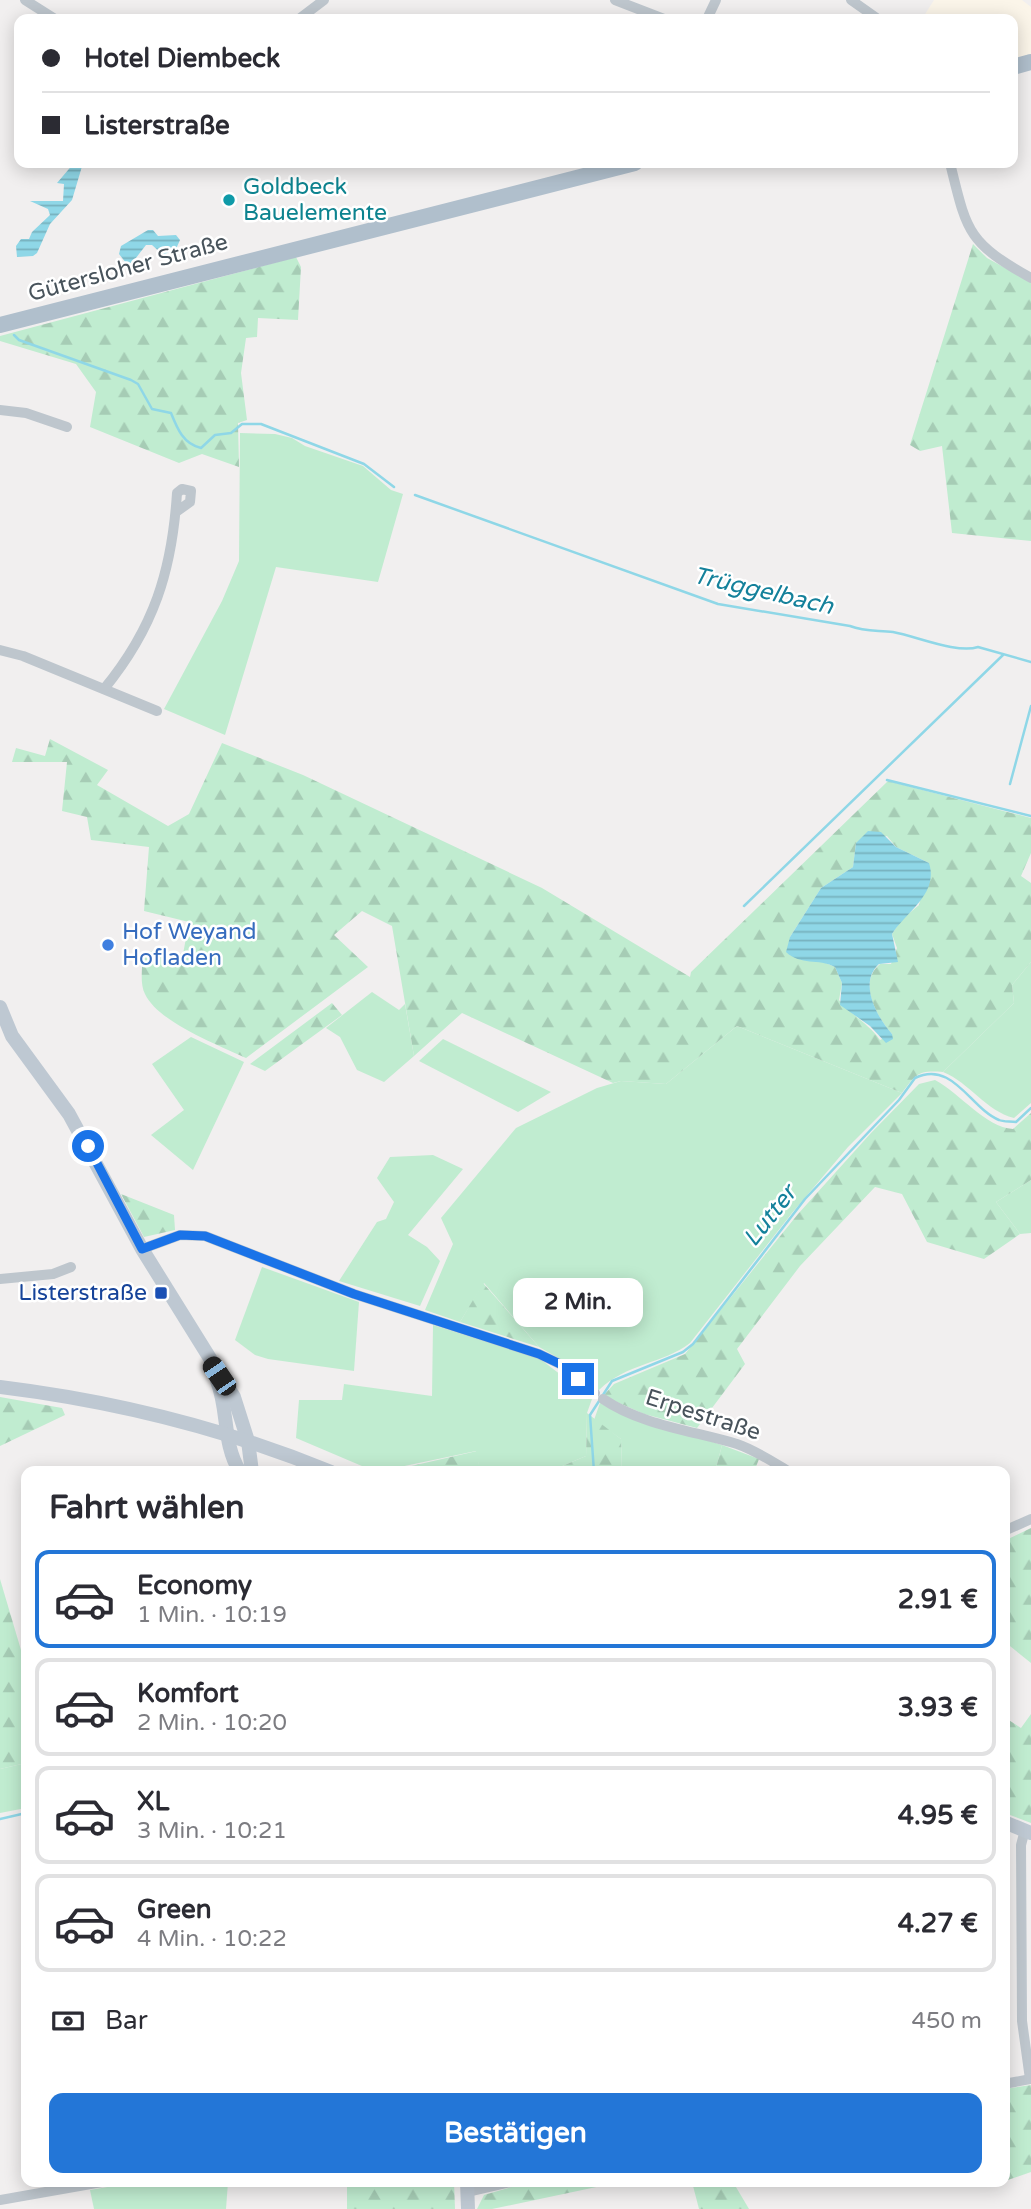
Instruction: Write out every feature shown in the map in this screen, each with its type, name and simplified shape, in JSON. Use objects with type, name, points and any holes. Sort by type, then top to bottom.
[{"type":"main road","name":"Gütersloher Straße","points":[[0,325],[615,168]]},
{"type":"main road","points":[[0,1007],[12,1036],[88,1146],[142,1249],[210,1363],[234,1397],[248,1441],[251,1466]]},
{"type":"main road","points":[[210,1363],[222,1393],[225,1433],[238,1466]]},
{"type":"main road","points":[[0,1387],[107,1403],[225,1433],[315,1466]]},
{"type":"main road","points":[[1010,1824],[1028,1831]]},
{"type":"main road","points":[[467,2187],[467,2209]]},
{"type":"street","points":[[25,0],[47,14]]},
{"type":"street","points":[[306,14],[324,0]]},
{"type":"street","points":[[615,0],[651,14]]},
{"type":"street","points":[[851,0],[871,14]]},
{"type":"street","points":[[951,168],[965,224],[974,239],[993,257],[1031,278]]},
{"type":"street","points":[[0,410],[26,413],[66,427]]},
{"type":"street","points":[[104,690],[127,658],[154,611],[168,569],[176,512]]},
{"type":"street","points":[[0,650],[23,656],[157,711]]},
{"type":"street","name":"Erpestraße","points":[[142,1249],[180,1235],[205,1236],[354,1294],[539,1354],[560,1364],[616,1408],[741,1445],[779,1466]]},
{"type":"street","points":[[0,1279],[53,1274],[71,1267]]},
{"type":"street","points":[[1010,1528],[1031,1518]]},
{"type":"street","points":[[1010,2083],[1030,2079],[1022,2021],[1021,1845],[1028,1831]]},
{"type":"street","points":[[0,2200],[74,2187]]},
{"type":"shaded area","points":[[934,0],[1022,0],[1031,7],[1031,54],[1018,58],[1018,14],[925,14]]},
{"type":"green space","points":[[973,244],[987,258],[1031,282],[1031,541],[952,533],[942,446],[920,451],[910,445]]},
{"type":"green space","points":[[296,257],[301,267],[298,320],[258,318],[257,337],[246,338],[241,373],[247,420],[238,423],[239,467],[202,454],[179,463],[90,427],[96,392],[76,364],[0,341],[0,336]]},
{"type":"green space","points":[[240,433],[275,434],[292,438],[305,446],[363,466],[391,490],[403,494],[378,582],[276,567],[225,735],[164,709],[222,601],[239,561]]},
{"type":"green space","points":[[50,739],[108,770],[97,785],[168,826],[189,814],[222,743],[303,775],[542,888],[690,977],[691,972],[888,781],[1031,818],[1031,853],[1021,876],[1031,883],[1031,962],[1012,985],[1014,1003],[943,1072],[918,1075],[902,1093],[737,1026],[666,1084],[621,1081],[613,1083],[462,1013],[414,1056],[392,926],[362,911],[334,935],[368,967],[246,1058],[175,1023],[162,1014],[145,994],[142,979],[143,951],[183,954],[189,922],[144,911],[149,847],[91,840],[87,817],[62,811],[67,762],[12,762],[16,748],[45,756]],"holes":[[[887,836],[896,847],[929,863],[919,905],[901,920],[892,934],[897,948],[891,964],[880,964],[870,981],[872,1000],[892,1034],[880,1040],[839,1000],[842,983],[835,967],[819,960],[790,937],[821,888],[853,867],[856,843]]]},
{"type":"green space","points":[[1031,962],[1031,1103],[1014,1118],[995,1109],[943,1072],[1014,1003],[1012,985]]},
{"type":"green space","points":[[372,992],[399,1010],[405,1004],[414,1056],[384,1082],[357,1070],[340,1037],[326,1028]]},
{"type":"green space","points":[[332,1003],[342,1015],[265,1071],[250,1064]]},
{"type":"green space","points":[[737,1026],[902,1093],[848,1147],[792,1213],[690,1343],[621,1374],[599,1390],[562,1360],[539,1347],[484,1283],[460,1322],[425,1310],[453,1244],[441,1218],[516,1128],[597,1088],[621,1081],[666,1084]]},
{"type":"green space","points":[[191,1037],[244,1062],[193,1170],[151,1135],[184,1110],[152,1064]]},
{"type":"green space","points":[[443,1039],[551,1092],[518,1112],[419,1061]]},
{"type":"green space","points":[[935,1080],[983,1116],[1003,1127],[1013,1129],[1031,1113],[1031,1180],[996,1202],[1020,1234],[984,1259],[927,1242],[902,1194],[875,1187],[800,1266],[737,1349],[745,1364],[697,1428],[644,1414],[603,1396],[614,1384],[685,1354],[798,1214],[871,1133],[919,1084]]},
{"type":"green space","points":[[433,1155],[463,1169],[408,1235],[427,1247],[440,1261],[420,1306],[339,1281],[377,1222],[386,1219],[394,1202],[377,1178],[390,1157]]},
{"type":"green space","points":[[1031,1180],[1031,1233],[1020,1234],[996,1202]]},
{"type":"green space","points":[[121,1194],[174,1215],[175,1230],[144,1237]]},
{"type":"green space","points":[[262,1267],[359,1302],[354,1371],[268,1359],[255,1355],[235,1340]]},
{"type":"green space","points":[[483,1283],[539,1347],[460,1322]]},
{"type":"green space","points":[[433,1325],[539,1358],[592,1399],[587,1413],[586,1456],[562,1466],[479,1466],[476,1451],[405,1466],[362,1466],[296,1438],[299,1400],[342,1400],[344,1384],[432,1396]]},
{"type":"green space","points":[[0,1397],[62,1408],[65,1415],[0,1446]]},
{"type":"green space","points":[[600,1403],[615,1411],[722,1445],[717,1466],[622,1466],[621,1439],[594,1420]]},
{"type":"green space","points":[[587,1413],[621,1439],[622,1466],[562,1466],[586,1456]]},
{"type":"green space","points":[[722,1445],[759,1459],[756,1466],[717,1466]]},
{"type":"green space","points":[[477,1451],[479,1466],[411,1466]]},
{"type":"green space","points":[[1031,1528],[1031,1663],[1010,1646],[1010,1538]]},
{"type":"green space","points":[[0,1579],[21,1650],[21,1764],[0,1769]]},
{"type":"green space","points":[[1031,1714],[1031,1823],[1010,1815],[1010,1721],[1021,1728]]},
{"type":"green space","points":[[21,1764],[21,1809],[0,1813],[0,1769]]},
{"type":"green space","points":[[1031,2085],[1031,2172],[1010,2179],[1010,2088]]},
{"type":"green space","points":[[107,2187],[228,2187],[226,2209],[94,2209],[90,2190]]},
{"type":"green space","points":[[347,2187],[454,2187],[455,2209],[347,2209]]},
{"type":"green space","points":[[512,2187],[596,2187],[492,2209],[477,2209],[484,2195]]},
{"type":"green space","points":[[693,2187],[736,2187],[749,2209],[699,2209]]},
{"type":"water","points":[[70,168],[82,168],[72,200],[50,224],[37,253],[33,256],[17,257],[16,246],[21,239],[29,239],[32,232],[50,215],[48,209],[30,201],[63,201],[64,184],[57,183]]},
{"type":"water","points":[[148,230],[153,230],[158,236],[176,235],[180,240],[176,249],[163,255],[152,245],[146,245],[132,263],[126,263],[119,254],[121,246]]},
{"type":"water","points":[[868,831],[881,832],[896,847],[929,863],[931,874],[925,893],[892,934],[898,962],[879,964],[870,981],[872,1000],[892,1034],[893,1039],[886,1043],[870,1026],[840,1005],[842,983],[835,967],[804,961],[786,952],[790,937],[821,888],[853,867],[856,843]]},
{"type":"waterway","name":"Trüggelbach","points":[[14,335],[19,340],[138,384],[152,409],[171,413],[182,435],[195,446],[201,448],[215,435],[231,433],[242,424],[261,424],[364,464],[394,487]]},
{"type":"waterway","name":"Trüggelbach","points":[[415,495],[718,604],[893,632],[959,648],[978,647],[1031,662]]},
{"type":"waterway","points":[[744,906],[1003,655]]},
{"type":"waterway","points":[[1010,784],[1031,706]]},
{"type":"waterway","points":[[887,780],[1031,816]]},
{"type":"waterway","name":"Lutter","points":[[594,1466],[590,1415],[612,1381],[683,1352],[693,1344],[805,1199],[899,1100],[915,1078],[928,1074],[951,1080],[979,1106],[1001,1121],[1016,1122],[1031,1108]]},
{"type":"waterway","name":"Lutter","points":[[0,1819],[21,1814]]},
{"type":"place","name":"Goldbeck Bauelemente","points":[[229,200]]},
{"type":"place","name":"Hof Weyand Hofladen","points":[[108,945]]},
{"type":"place","name":"Listerstraße","points":[[161,1293]]},
{"type":"route","points":[[88,1146],[142,1249],[180,1235],[192,1233],[205,1236],[354,1294],[550,1358],[578,1379]]}]
